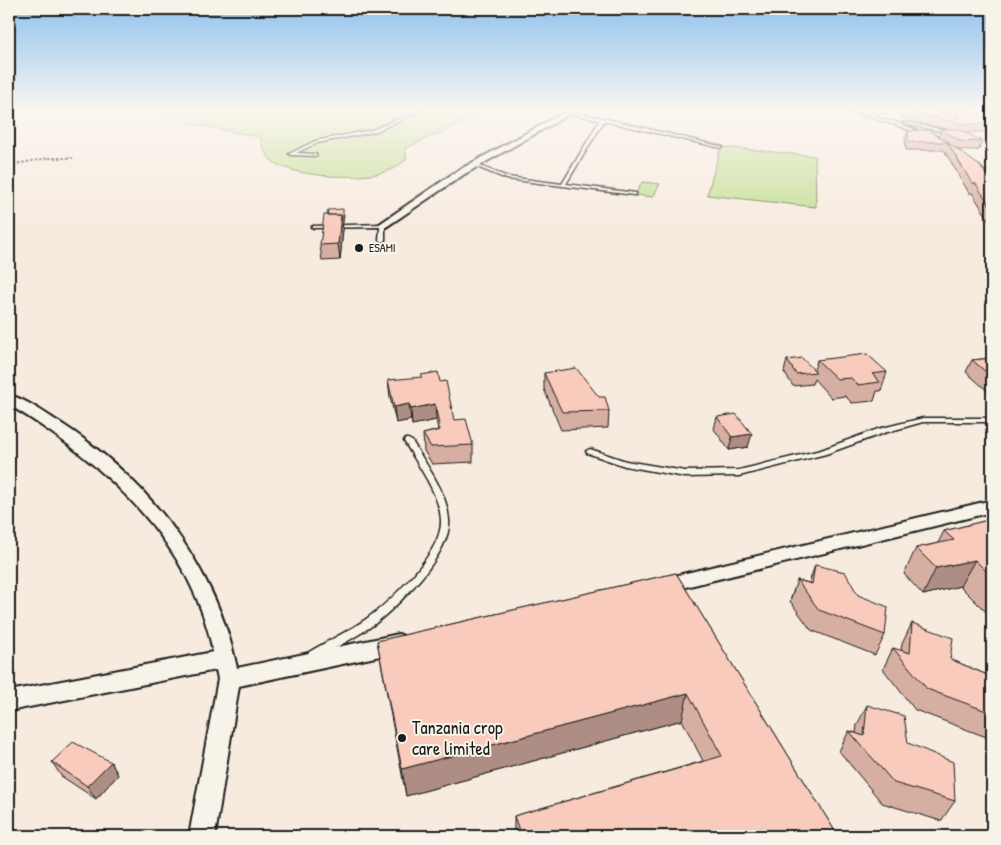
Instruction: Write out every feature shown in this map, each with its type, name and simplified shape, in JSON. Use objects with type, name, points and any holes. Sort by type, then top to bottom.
[{"type":"street","points":[[383,225],[474,165],[500,150]]},
{"type":"street","points":[[9,399],[70,437],[106,466],[178,545],[206,593],[228,669],[202,836]]},
{"type":"street","points":[[639,591],[992,506]]},
{"type":"street","points":[[9,701],[228,669],[298,664],[421,639]]},
{"type":"lane","points":[[298,150],[291,154],[294,156],[315,155]]},
{"type":"lane","points":[[563,185],[584,150]]},
{"type":"lane","points":[[970,162],[992,181]]},
{"type":"lane","points":[[474,165],[507,178],[634,194]]},
{"type":"lane","points":[[313,227],[383,225],[382,240]]},
{"type":"lane","points":[[590,451],[625,463],[706,476],[739,473],[823,452],[881,431],[922,420],[992,420]]},
{"type":"lane","points":[[298,664],[373,619],[426,568],[439,547],[445,522],[438,497],[408,441]]},
{"type":"path","points":[[9,165],[48,158],[73,158]]},
{"type":"green space","points":[[265,150],[406,150],[406,160],[392,169],[364,176],[330,176],[296,171],[282,167],[267,156]]},
{"type":"green space","points":[[720,150],[757,150],[815,156],[816,207],[707,195]]},
{"type":"green space","points":[[642,182],[660,184],[653,197],[635,195]]},
{"type":"building","points":[[952,150],[959,150],[980,166],[992,184],[992,209],[976,184],[972,183]]},
{"type":"building","points":[[343,209],[343,218],[341,218],[341,215],[327,215],[328,210]]},
{"type":"building","points":[[324,215],[341,215],[338,244],[320,245]]},
{"type":"building","points":[[867,354],[887,372],[872,374],[880,382],[858,385],[851,378],[837,379],[817,360]]},
{"type":"building","points":[[802,358],[816,372],[796,374],[787,360]]},
{"type":"building","points":[[992,358],[992,377],[972,360]]},
{"type":"building","points":[[576,368],[599,397],[605,397],[609,411],[562,412],[544,373]]},
{"type":"building","points":[[438,372],[440,382],[446,381],[454,420],[466,419],[473,445],[431,447],[423,434],[440,430],[435,404],[411,409],[409,404],[394,407],[388,380],[422,377],[421,375]]},
{"type":"building","points":[[736,414],[752,434],[732,437],[717,417]]},
{"type":"building","points":[[992,519],[992,577],[975,560],[936,568],[916,548],[954,540],[944,531]]},
{"type":"building","points":[[815,565],[845,572],[858,595],[888,607],[885,635],[819,610],[797,580],[812,584]]},
{"type":"building","points":[[676,573],[838,836],[521,836],[514,816],[722,756],[688,693],[402,769],[377,641]]},
{"type":"building","points":[[912,623],[953,638],[950,659],[992,677],[992,713],[927,689],[893,648],[910,653]]},
{"type":"building","points":[[867,705],[904,716],[908,743],[953,762],[955,801],[894,783],[849,731],[864,736]]},
{"type":"building","points":[[73,742],[111,762],[87,786],[52,762]]},
{"type":"place","name":"ESAMI","points":[[359,248]]},
{"type":"place","name":"Tanzania crop care limited","points":[[402,738]]}]
